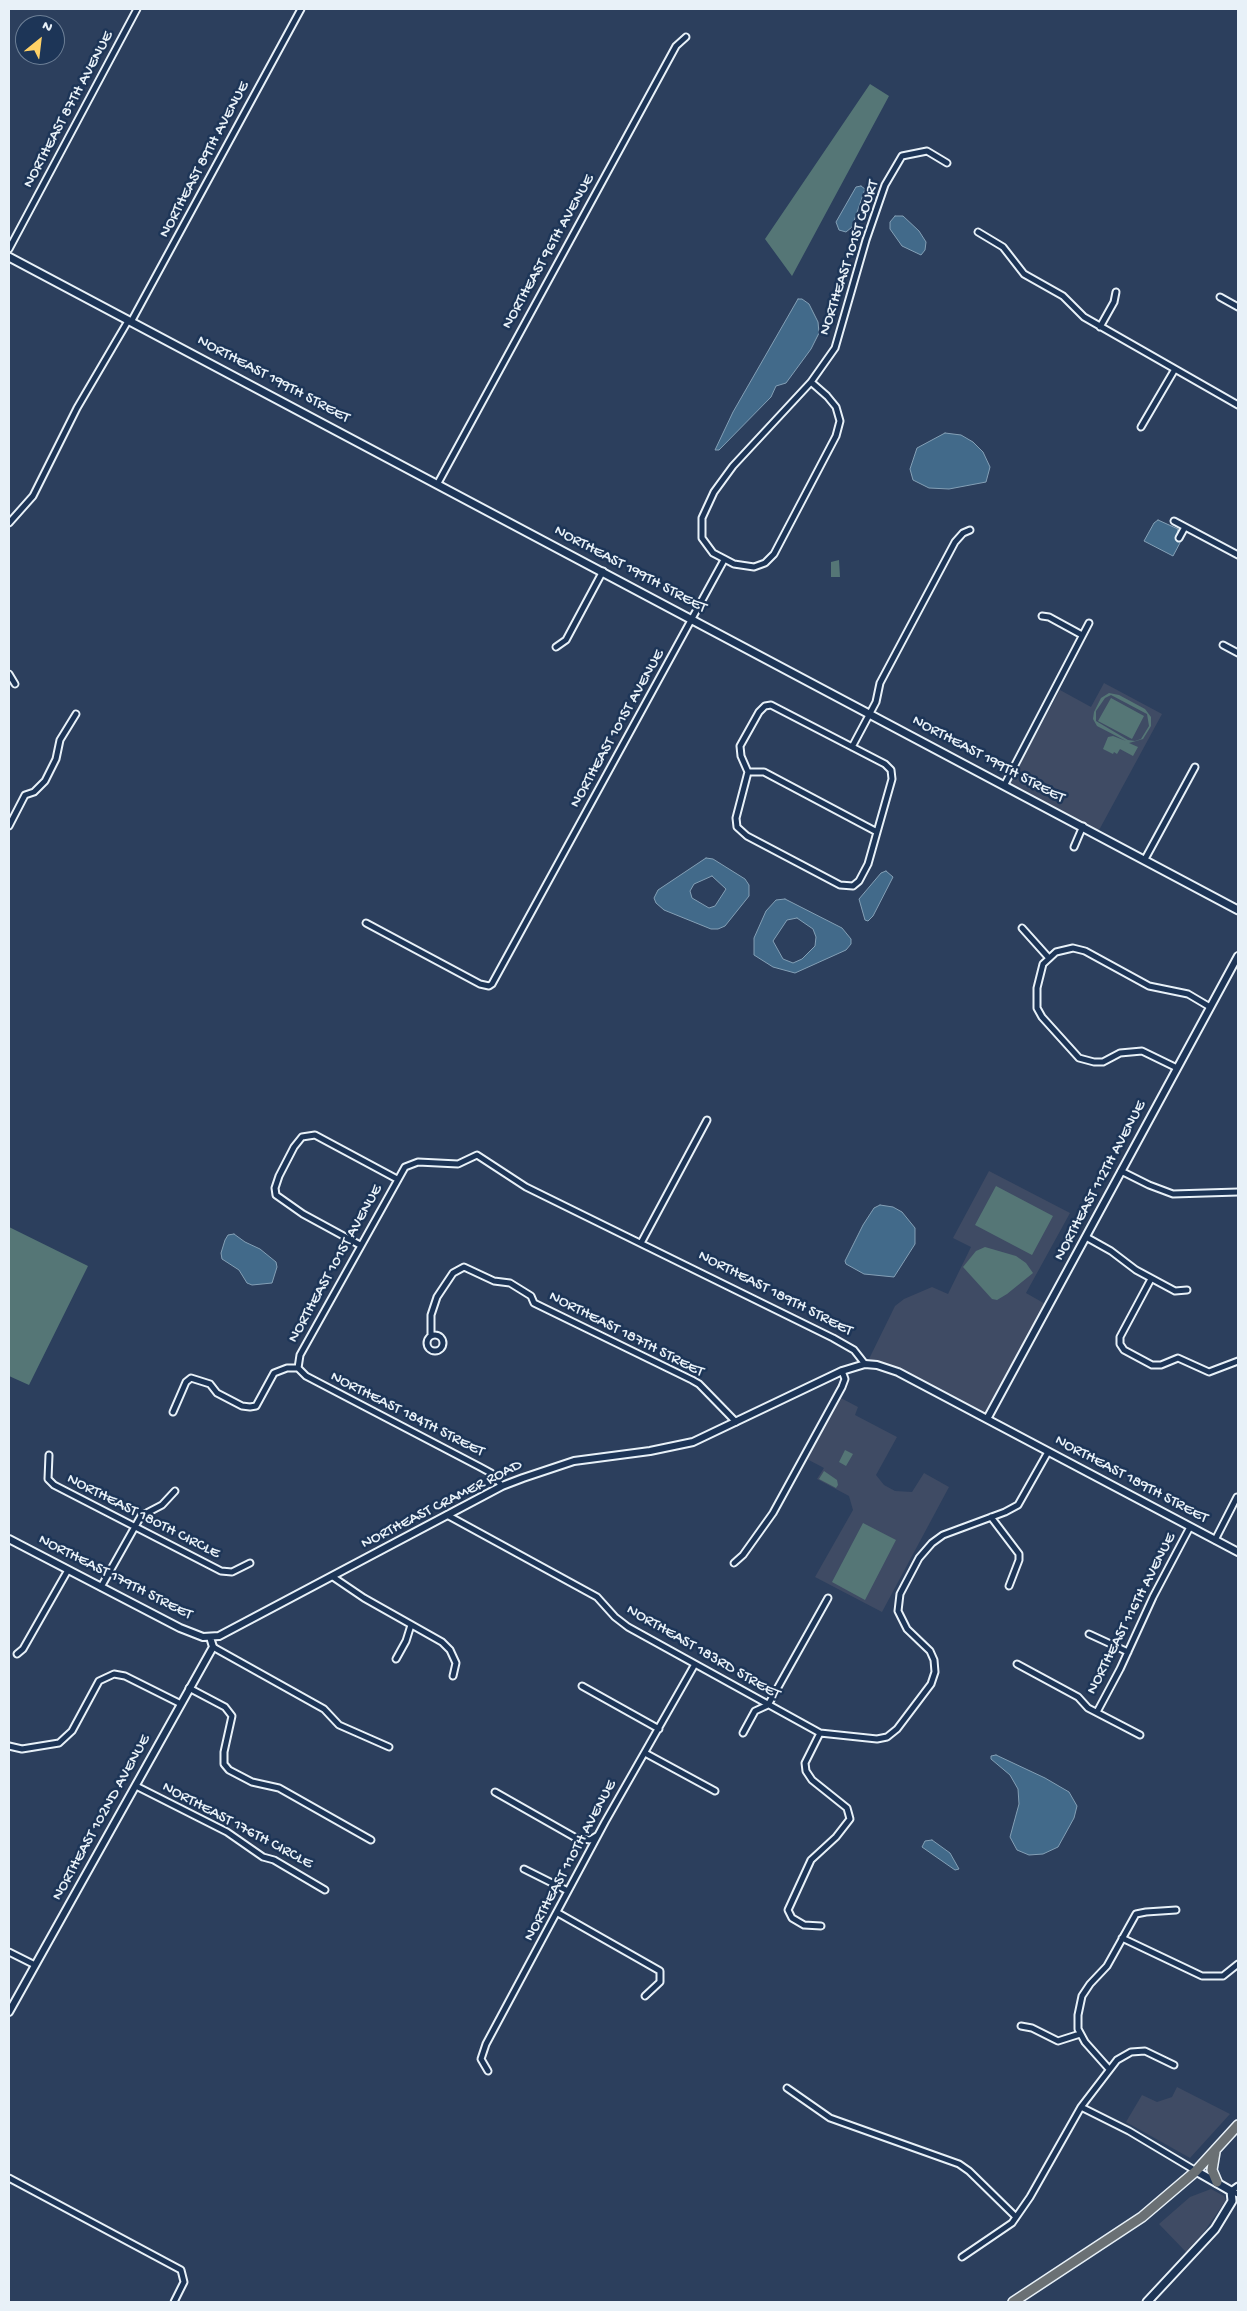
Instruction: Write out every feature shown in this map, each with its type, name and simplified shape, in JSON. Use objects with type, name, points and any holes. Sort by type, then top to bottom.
[{"type":"highway","points":[[1013,2302],[1122,2232],[1196,2171],[1238,2125]]},
{"type":"highway","points":[[1214,2152],[1212,2170],[1217,2182]]},
{"type":"main road","name":"NORTHEAST 199TH STREET","points":[[9,257],[1005,784],[1238,910]]},
{"type":"main road","points":[[1147,2302],[1215,2229],[1235,2193],[1196,2171]]},
{"type":"street","name":"NORTHEAST 87TH AVENUE","points":[[9,249],[137,9]]},
{"type":"street","name":"NORTHEAST 89TH AVENUE","points":[[9,523],[33,496],[77,408],[130,321],[300,9]]},
{"type":"street","name":"NORTHEAST 96TH AVENUE","points":[[438,483],[676,46],[686,37]]},
{"type":"street","name":"NORTHEAST 101ST COURT","points":[[810,382],[835,348],[863,248],[885,185],[902,156],[927,151],[947,163]]},
{"type":"street","points":[[978,232],[1003,247],[1028,277],[1063,296],[1079,313],[1100,327],[1238,405]]},
{"type":"street","points":[[1100,327],[1114,302],[1116,292]]},
{"type":"street","points":[[1220,297],[1238,307]]},
{"type":"street","points":[[1141,427],[1175,369]]},
{"type":"street","points":[[810,382],[827,396],[836,407],[840,421],[836,436],[770,559],[759,565],[748,567],[724,560],[709,548],[702,538],[700,525],[709,501],[733,466],[810,382]]},
{"type":"street","points":[[1174,521],[1238,556]]},
{"type":"street","points":[[1179,538],[1185,527]]},
{"type":"street","points":[[852,747],[876,702],[880,683],[955,542],[963,533],[970,530]]},
{"type":"street","name":"NORTHEAST 101ST AVENUE","points":[[366,923],[480,984],[489,986],[492,984],[724,560]]},
{"type":"street","points":[[556,647],[566,640],[603,571]]},
{"type":"street","points":[[1042,616],[1049,617],[1082,635]]},
{"type":"street","points":[[1005,784],[1089,623]]},
{"type":"street","points":[[1223,645],[1238,653]]},
{"type":"street","points":[[9,674],[15,684]]},
{"type":"street","points":[[771,705],[852,747],[887,766],[891,770],[892,779],[863,876],[853,886],[840,885],[739,830],[736,818],[748,772],[741,756],[740,746],[759,712],[765,706],[771,705]]},
{"type":"street","points":[[9,826],[25,795],[34,792],[45,781],[58,752],[60,740],[76,714]]},
{"type":"street","points":[[1146,859],[1195,767]]},
{"type":"street","points":[[748,772],[764,772],[877,832]]},
{"type":"street","points":[[1074,847],[1084,826]]},
{"type":"street","points":[[1022,928],[1048,957]]},
{"type":"street","points":[[1177,1068],[1142,1051],[1120,1053],[1103,1062],[1086,1061],[1071,1051],[1042,1017],[1037,1008],[1036,988],[1040,972],[1048,957],[1056,952],[1073,948],[1085,952],[1149,986],[1188,994],[1210,1007]]},
{"type":"street","name":"NORTHEAST 112TH AVENUE","points":[[987,1419],[1238,956]]},
{"type":"street","points":[[641,1243],[707,1120]]},
{"type":"street","points":[[360,1245],[286,1204],[276,1195],[275,1188],[294,1147],[302,1137],[315,1135],[398,1177]]},
{"type":"street","name":"NORTHEAST 189TH STREET","points":[[398,1177],[405,1167],[418,1162],[458,1164],[473,1155],[480,1156],[526,1187],[833,1338],[854,1350],[865,1364],[892,1369],[1238,1552]]},
{"type":"street","points":[[1121,1171],[1149,1186],[1173,1194],[1238,1192]]},
{"type":"street","name":"NORTHEAST 101ST AVENUE","points":[[298,1368],[300,1355],[398,1177]]},
{"type":"street","points":[[1086,1237],[1175,1291],[1187,1290]]},
{"type":"street","name":"NORTHEAST 187TH STREET","points":[[430,1336],[431,1315],[437,1297],[453,1273],[464,1267],[494,1281],[510,1283],[531,1296],[534,1303],[692,1380],[699,1384],[736,1422]]},
{"type":"street","points":[[1151,1278],[1121,1335],[1120,1344],[1127,1352],[1155,1366],[1178,1358],[1212,1372],[1238,1361]]},
{"type":"street","name":"NORTHEAST CRAMER ROAD","points":[[210,1637],[219,1636],[235,1629],[502,1486],[574,1461],[650,1451],[693,1442],[842,1372],[865,1364]]},
{"type":"street","points":[[173,1412],[186,1382],[191,1378],[210,1384],[217,1393],[242,1406],[250,1407],[256,1406],[274,1373],[287,1368],[298,1368]]},
{"type":"street","name":"NORTHEAST 184TH STREET","points":[[298,1368],[306,1376],[491,1473],[502,1486]]},
{"type":"street","points":[[734,1563],[743,1555],[773,1513],[842,1388],[845,1379],[842,1372]]},
{"type":"street","points":[[820,1926],[804,1925],[792,1918],[788,1912],[789,1904],[811,1860],[836,1837],[850,1819],[847,1808],[812,1780],[806,1771],[806,1763],[820,1733],[877,1739],[892,1733],[901,1724],[931,1684],[936,1668],[928,1648],[907,1629],[901,1619],[898,1604],[900,1594],[919,1558],[932,1543],[951,1531],[1018,1505],[1048,1452]]},
{"type":"street","name":"NORTHEAST 180TH CIRCLE","points":[[48,1455],[48,1477],[52,1483],[225,1573],[236,1571],[250,1563]]},
{"type":"street","points":[[100,1586],[133,1526],[141,1516],[162,1505],[175,1491]]},
{"type":"street","points":[[1215,1540],[1237,1497]]},
{"type":"street","name":"NORTHEAST 183RD STREET","points":[[447,1516],[597,1598],[615,1617],[628,1626],[820,1733]]},
{"type":"street","points":[[991,1517],[1019,1554],[1019,1560],[1009,1586]]},
{"type":"street","name":"NORTHEAST 116TH AVENUE","points":[[1097,1712],[1128,1652],[1153,1597],[1190,1527]]},
{"type":"street","name":"NORTHEAST 179TH STREET","points":[[9,1539],[180,1628],[194,1634],[210,1637]]},
{"type":"street","points":[[18,1654],[23,1650],[68,1570]]},
{"type":"street","points":[[332,1577],[411,1625],[435,1636],[450,1650],[456,1663],[453,1676]]},
{"type":"street","points":[[743,1733],[755,1711],[768,1705],[828,1598]]},
{"type":"street","points":[[396,1659],[411,1625]]},
{"type":"street","points":[[1090,1634],[1128,1652]]},
{"type":"street","points":[[210,1637],[213,1648],[324,1710],[339,1725],[389,1747]]},
{"type":"street","name":"NORTHEAST 102ND AVENUE","points":[[9,2012],[213,1648]]},
{"type":"street","name":"NORTHEAST 110TH AVENUE","points":[[488,2071],[483,2065],[481,2055],[568,1891],[694,1664]]},
{"type":"street","points":[[1017,1664],[1078,1697],[1088,1708],[1140,1735]]},
{"type":"street","points":[[9,1746],[22,1749],[51,1746],[66,1738],[99,1681],[114,1674],[125,1676],[181,1704]]},
{"type":"street","points":[[582,1686],[659,1729]]},
{"type":"street","points":[[190,1688],[224,1707],[232,1716],[224,1752],[224,1764],[229,1770],[252,1782],[279,1788],[370,1840]]},
{"type":"street","points":[[644,1753],[716,1791]]},
{"type":"street","name":"NORTHEAST 176TH CIRCLE","points":[[136,1786],[227,1832],[263,1857],[274,1860],[325,1890]]},
{"type":"street","points":[[495,1792],[576,1838],[590,1840],[599,1835]]},
{"type":"street","points":[[524,1869],[568,1891]]},
{"type":"street","points":[[1109,2069],[1080,2034],[1077,2022],[1082,1996],[1090,1984],[1107,1966],[1136,1914],[1176,1910]]},
{"type":"street","points":[[558,1913],[660,1971],[660,1982],[646,1996]]},
{"type":"street","points":[[1122,1938],[1192,1972],[1217,1977],[1226,1974],[1238,1964]]},
{"type":"street","points":[[9,1952],[35,1965]]},
{"type":"street","points":[[1021,2026],[1032,2028],[1058,2041],[1080,2034]]},
{"type":"street","points":[[962,2257],[1005,2228],[1016,2217],[1030,2197],[1081,2107],[1109,2069],[1122,2056],[1137,2050],[1152,2053],[1174,2065]]},
{"type":"street","points":[[787,2088],[830,2118],[959,2164],[969,2170],[1016,2217]]},
{"type":"street","points":[[1081,2107],[1129,2131],[1196,2171]]},
{"type":"street","points":[[9,2178],[178,2268],[183,2274],[184,2282],[174,2302]]},
{"type":"street","points":[[1235,2193],[1238,2186]]},
{"type":"shaded area","points":[[861,186],[865,189],[852,227],[846,232],[839,230],[836,222],[856,187]]},
{"type":"shaded area","points":[[895,216],[903,216],[919,231],[926,242],[925,250],[921,255],[902,246],[890,229],[890,222]]},
{"type":"shaded area","points":[[798,299],[802,299],[809,304],[818,322],[819,333],[811,349],[786,383],[776,386],[771,397],[719,450],[715,450],[733,412]]},
{"type":"shaded area","points":[[945,433],[961,435],[973,442],[983,452],[990,467],[986,482],[949,489],[929,488],[913,480],[910,469],[917,448]]},
{"type":"shaded area","points":[[1158,520],[1178,529],[1177,537],[1182,539],[1173,556],[1144,541],[1154,523]]},
{"type":"shaded area","points":[[1104,683],[1162,714],[1098,832],[1009,784],[1060,690],[1091,707]]},
{"type":"shaded area","points":[[706,858],[713,859],[745,879],[749,885],[749,896],[725,926],[711,929],[664,910],[656,903],[654,898],[658,890]],"holes":[[[712,876],[726,889],[715,906],[709,908],[692,898],[690,891],[694,884]]]},
{"type":"shaded area","points":[[886,871],[893,877],[873,916],[868,921],[865,920],[859,899],[881,873]]},
{"type":"shaded area","points":[[785,899],[842,928],[851,939],[851,944],[846,950],[795,973],[773,967],[754,955],[754,938],[766,911],[776,900]],"holes":[[[797,918],[813,929],[816,937],[815,946],[802,959],[793,963],[783,959],[773,941],[787,920]]]},
{"type":"shaded area","points":[[989,1171],[1070,1213],[1026,1293],[1047,1305],[988,1412],[983,1415],[894,1368],[869,1359],[895,1306],[904,1299],[932,1287],[948,1294],[971,1247],[953,1238]]},
{"type":"shaded area","points":[[880,1205],[893,1207],[902,1212],[915,1228],[915,1244],[894,1277],[864,1274],[846,1264],[845,1261],[863,1225],[874,1208]]},
{"type":"shaded area","points":[[234,1234],[260,1249],[276,1262],[277,1267],[272,1283],[252,1285],[247,1283],[239,1270],[222,1259],[221,1253],[225,1240],[228,1235]]},
{"type":"shaded area","points":[[839,1397],[858,1407],[855,1415],[897,1437],[876,1475],[884,1485],[895,1491],[912,1492],[924,1473],[949,1487],[882,1612],[815,1577],[853,1510],[849,1496],[817,1479],[824,1468],[805,1458]]},
{"type":"shaded area","points":[[996,1755],[1045,1778],[1069,1792],[1077,1806],[1074,1818],[1058,1847],[1043,1854],[1029,1855],[1017,1850],[1010,1837],[1019,1804],[1018,1789],[1010,1775],[991,1759],[991,1756]]},
{"type":"shaded area","points":[[932,1840],[950,1853],[959,1869],[955,1870],[922,1847],[925,1841]]},
{"type":"shaded area","points":[[1177,2087],[1230,2114],[1190,2158],[1126,2122],[1142,2095],[1157,2102],[1172,2097]]},
{"type":"shaded area","points":[[1211,2189],[1224,2196],[1226,2200],[1204,2232],[1186,2252],[1159,2224],[1190,2197]]},
{"type":"green space","points":[[870,84],[889,96],[792,276],[765,239]]},
{"type":"green space","points":[[839,560],[840,577],[831,577],[831,562]]},
{"type":"green space","points":[[1109,693],[1119,695],[1145,709],[1151,717],[1151,726],[1143,739],[1129,743],[1138,747],[1133,756],[1120,749],[1117,754],[1114,752],[1113,754],[1103,749],[1108,737],[1113,736],[1126,741],[1097,726],[1093,719],[1094,712],[1101,698]],"holes":[[[1111,695],[1147,714],[1149,726],[1141,739],[1135,741],[1128,740],[1096,721],[1096,711],[1105,698]]]},
{"type":"green space","points":[[1111,698],[1144,716],[1132,739],[1098,721]]},
{"type":"green space","points":[[996,1186],[1053,1216],[1032,1255],[975,1225]]},
{"type":"green space","points":[[9,1227],[88,1266],[29,1385],[9,1376]]},
{"type":"green space","points":[[985,1247],[1016,1256],[1026,1263],[1033,1273],[1007,1294],[997,1300],[992,1299],[963,1267],[976,1251]]},
{"type":"green space","points":[[845,1450],[853,1454],[846,1466],[839,1462]]},
{"type":"green space","points":[[824,1471],[837,1480],[838,1485],[836,1488],[819,1479]]},
{"type":"green space","points":[[863,1523],[896,1540],[865,1600],[832,1582]]}]
